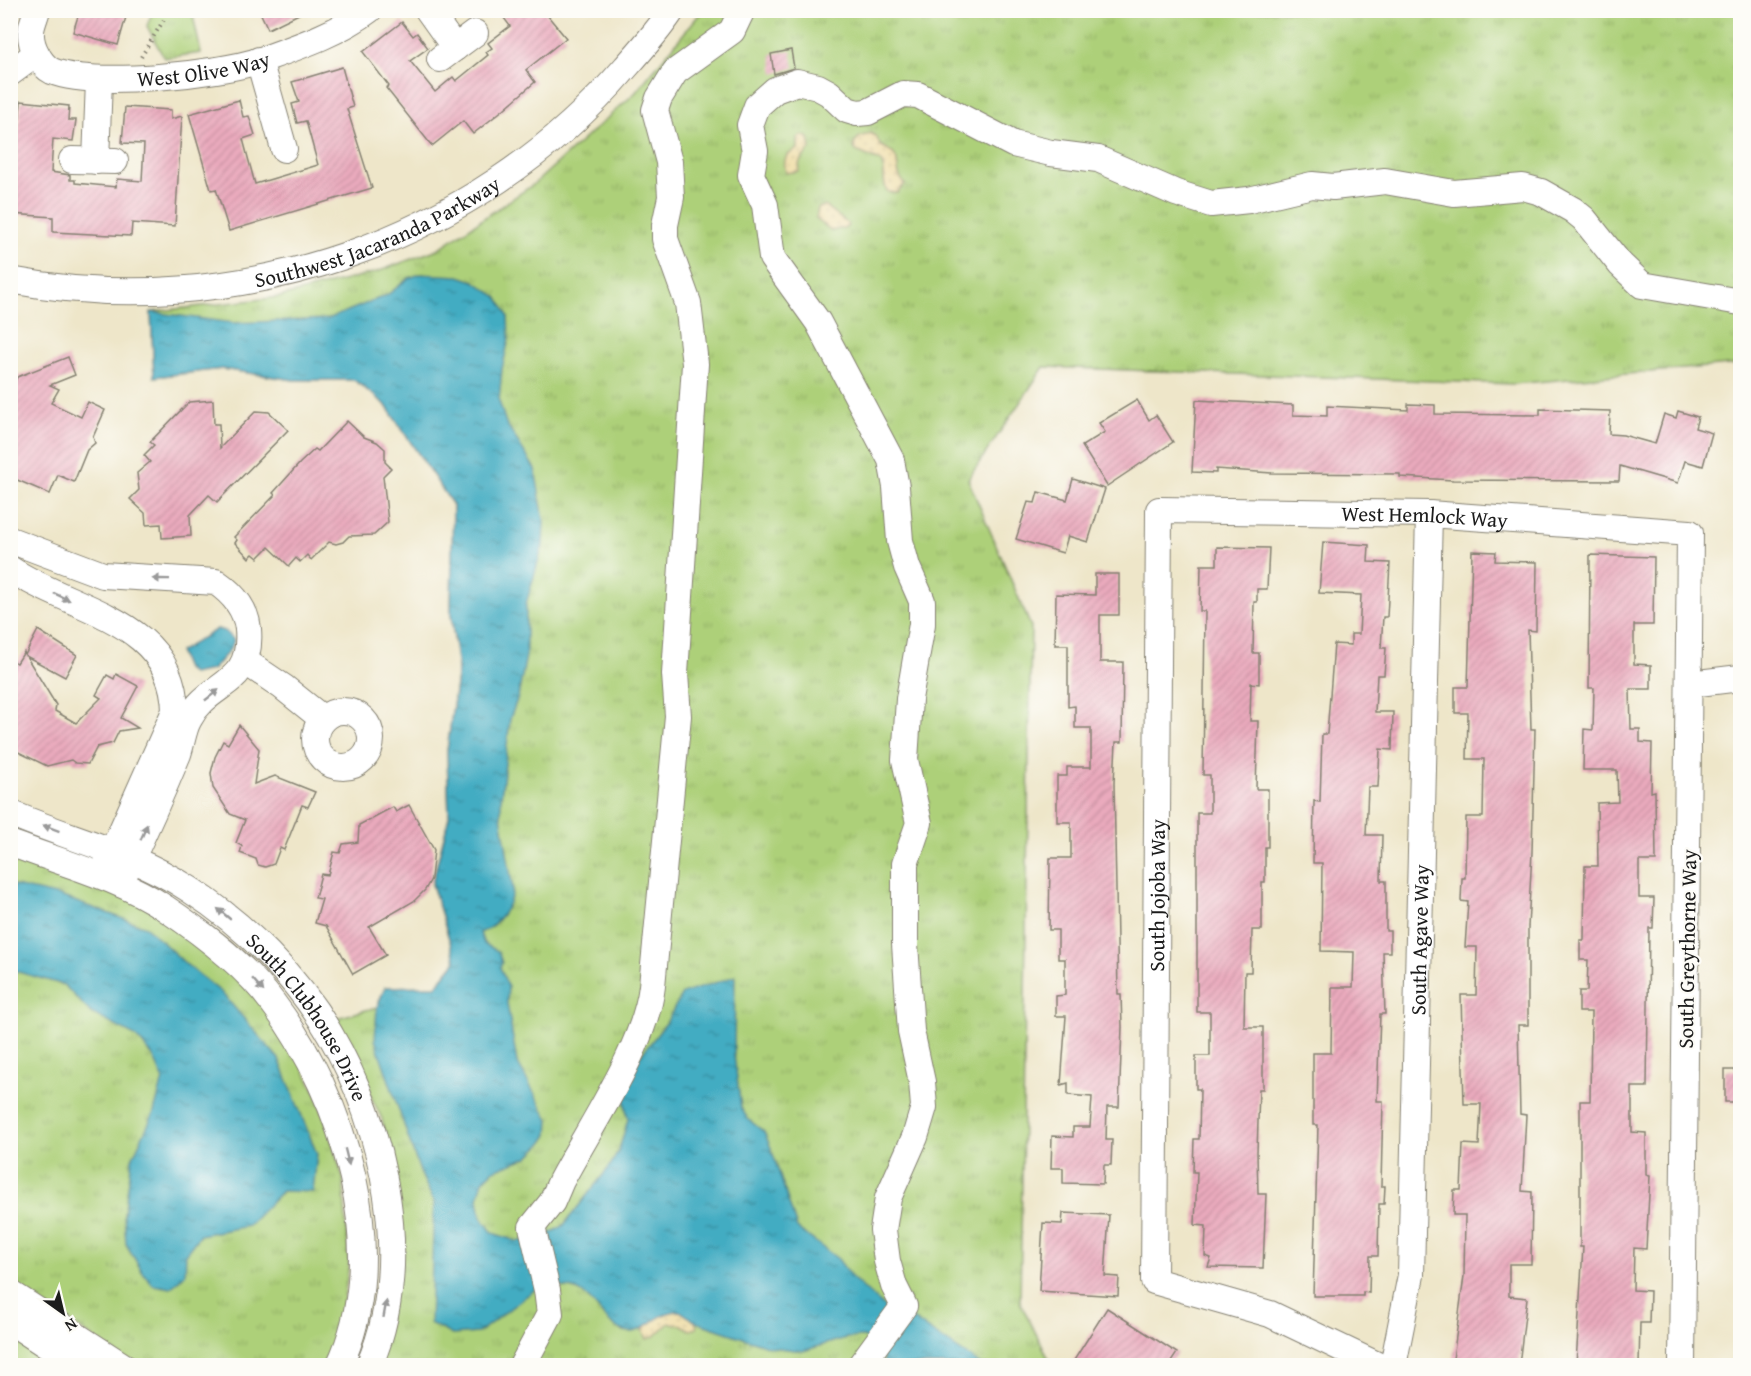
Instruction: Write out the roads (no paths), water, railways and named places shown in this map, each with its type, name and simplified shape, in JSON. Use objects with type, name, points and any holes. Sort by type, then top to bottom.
[{"type":"street","points":[[10,74],[36,54],[31,33],[38,10]]},
{"type":"street","name":"West Olive Way","points":[[36,54],[51,70],[99,80],[178,75],[259,60],[355,21],[369,10]]},
{"type":"street","points":[[428,10],[457,47]]},
{"type":"street","name":"Southwest Jacaranda Parkway","points":[[10,280],[129,292],[180,291],[273,276],[329,262],[378,245],[464,202],[504,178],[541,149],[606,90],[672,10]]},
{"type":"street","points":[[522,1365],[550,1314],[547,1290],[532,1227],[552,1202],[642,1029],[650,1000],[678,716],[675,674],[695,364],[688,303],[665,239],[670,183],[669,162],[656,110],[659,98],[675,72],[732,31],[742,10]]},
{"type":"street","points":[[259,60],[284,149]]},
{"type":"street","points":[[95,161],[99,80]]},
{"type":"street","points":[[866,1357],[904,1306],[886,1262],[883,1230],[888,1198],[915,1137],[924,1107],[922,1082],[911,1031],[905,944],[905,864],[919,823],[905,760],[909,699],[922,624],[922,601],[907,567],[900,541],[896,487],[891,460],[818,322],[772,258],[765,205],[751,175],[755,152],[750,124],[758,106],[775,90],[797,82],[818,87],[829,93],[847,110],[857,113],[868,112],[903,94],[918,95],[1013,144],[1030,149],[1098,159],[1176,193],[1211,204],[1249,200],[1312,185],[1333,187],[1385,182],[1454,193],[1523,187],[1541,192],[1584,219],[1620,264],[1642,285],[1740,302]]},
{"type":"street","name":"West Hemlock Way","points":[[1159,510],[1429,514],[1690,533]]},
{"type":"street","name":"South Jojoba Way","points":[[1159,510],[1154,1281],[1270,1314],[1379,1365]]},
{"type":"street","name":"South Agave Way","points":[[1393,1365],[1411,1275],[1429,514]]},
{"type":"street","name":"South Greythorne Way","points":[[1682,1365],[1690,533]]},
{"type":"street","points":[[10,540],[70,564],[115,577],[216,582],[230,592],[247,621],[249,639],[246,662],[230,680],[182,715]]},
{"type":"street","points":[[10,569],[30,582],[100,612],[127,627],[153,649],[167,671],[182,715],[178,753],[110,881]]},
{"type":"street","points":[[100,612],[115,577]]},
{"type":"street","points":[[246,662],[284,687],[322,719]]},
{"type":"street","points":[[1690,684],[1740,678]]},
{"type":"street","name":"South Clubhouse Drive","points":[[10,813],[122,855],[166,874],[192,890],[263,948],[308,1001],[347,1066],[369,1128],[381,1173],[388,1214],[390,1253],[387,1298],[380,1341],[371,1362]]},
{"type":"street","name":"South Clubhouse Drive","points":[[10,843],[110,881],[163,906],[236,963],[273,1002],[317,1072],[336,1117],[348,1159],[361,1240],[361,1282],[356,1320],[343,1356]]},
{"type":"street","points":[[10,1293],[123,1365]]},
{"type":"street","points":[[10,1321],[78,1365]]},
{"type":"street","points":[[343,1356],[371,1362]]},
{"type":"water","points":[[420,274],[459,276],[474,281],[497,297],[503,306],[508,316],[509,339],[502,369],[499,401],[506,423],[535,469],[544,520],[543,545],[526,604],[526,656],[518,697],[510,719],[501,799],[501,816],[513,889],[512,896],[502,915],[492,926],[480,933],[484,944],[498,951],[502,963],[500,967],[508,987],[507,1003],[517,1062],[549,1120],[548,1135],[528,1157],[494,1170],[483,1181],[478,1198],[481,1217],[493,1233],[516,1241],[541,1239],[563,1226],[610,1166],[619,1150],[628,1119],[623,1094],[627,1073],[666,1023],[682,994],[735,976],[734,1055],[741,1108],[748,1119],[764,1132],[797,1228],[838,1259],[852,1278],[887,1309],[911,1318],[981,1365],[885,1365],[881,1351],[864,1337],[846,1338],[803,1351],[770,1347],[696,1322],[680,1311],[665,1314],[641,1329],[631,1332],[616,1327],[582,1293],[568,1288],[541,1285],[478,1333],[452,1335],[430,1323],[434,1202],[420,1172],[375,1040],[377,1007],[385,987],[436,986],[456,961],[432,884],[449,817],[447,751],[458,669],[451,614],[453,505],[385,404],[354,380],[294,380],[222,369],[154,377],[151,312],[234,323],[328,319],[387,295],[409,278]]},
{"type":"water","points":[[217,629],[225,631],[234,640],[230,649],[212,670],[192,674],[186,669],[179,652]]},
{"type":"water","points":[[11,885],[60,896],[146,927],[187,965],[221,992],[279,1059],[317,1154],[313,1192],[282,1191],[248,1226],[200,1235],[186,1253],[185,1274],[171,1288],[153,1285],[143,1273],[126,1244],[124,1215],[132,1159],[154,1112],[163,1079],[153,1056],[135,1036],[91,1013],[64,985],[11,970]]}]
